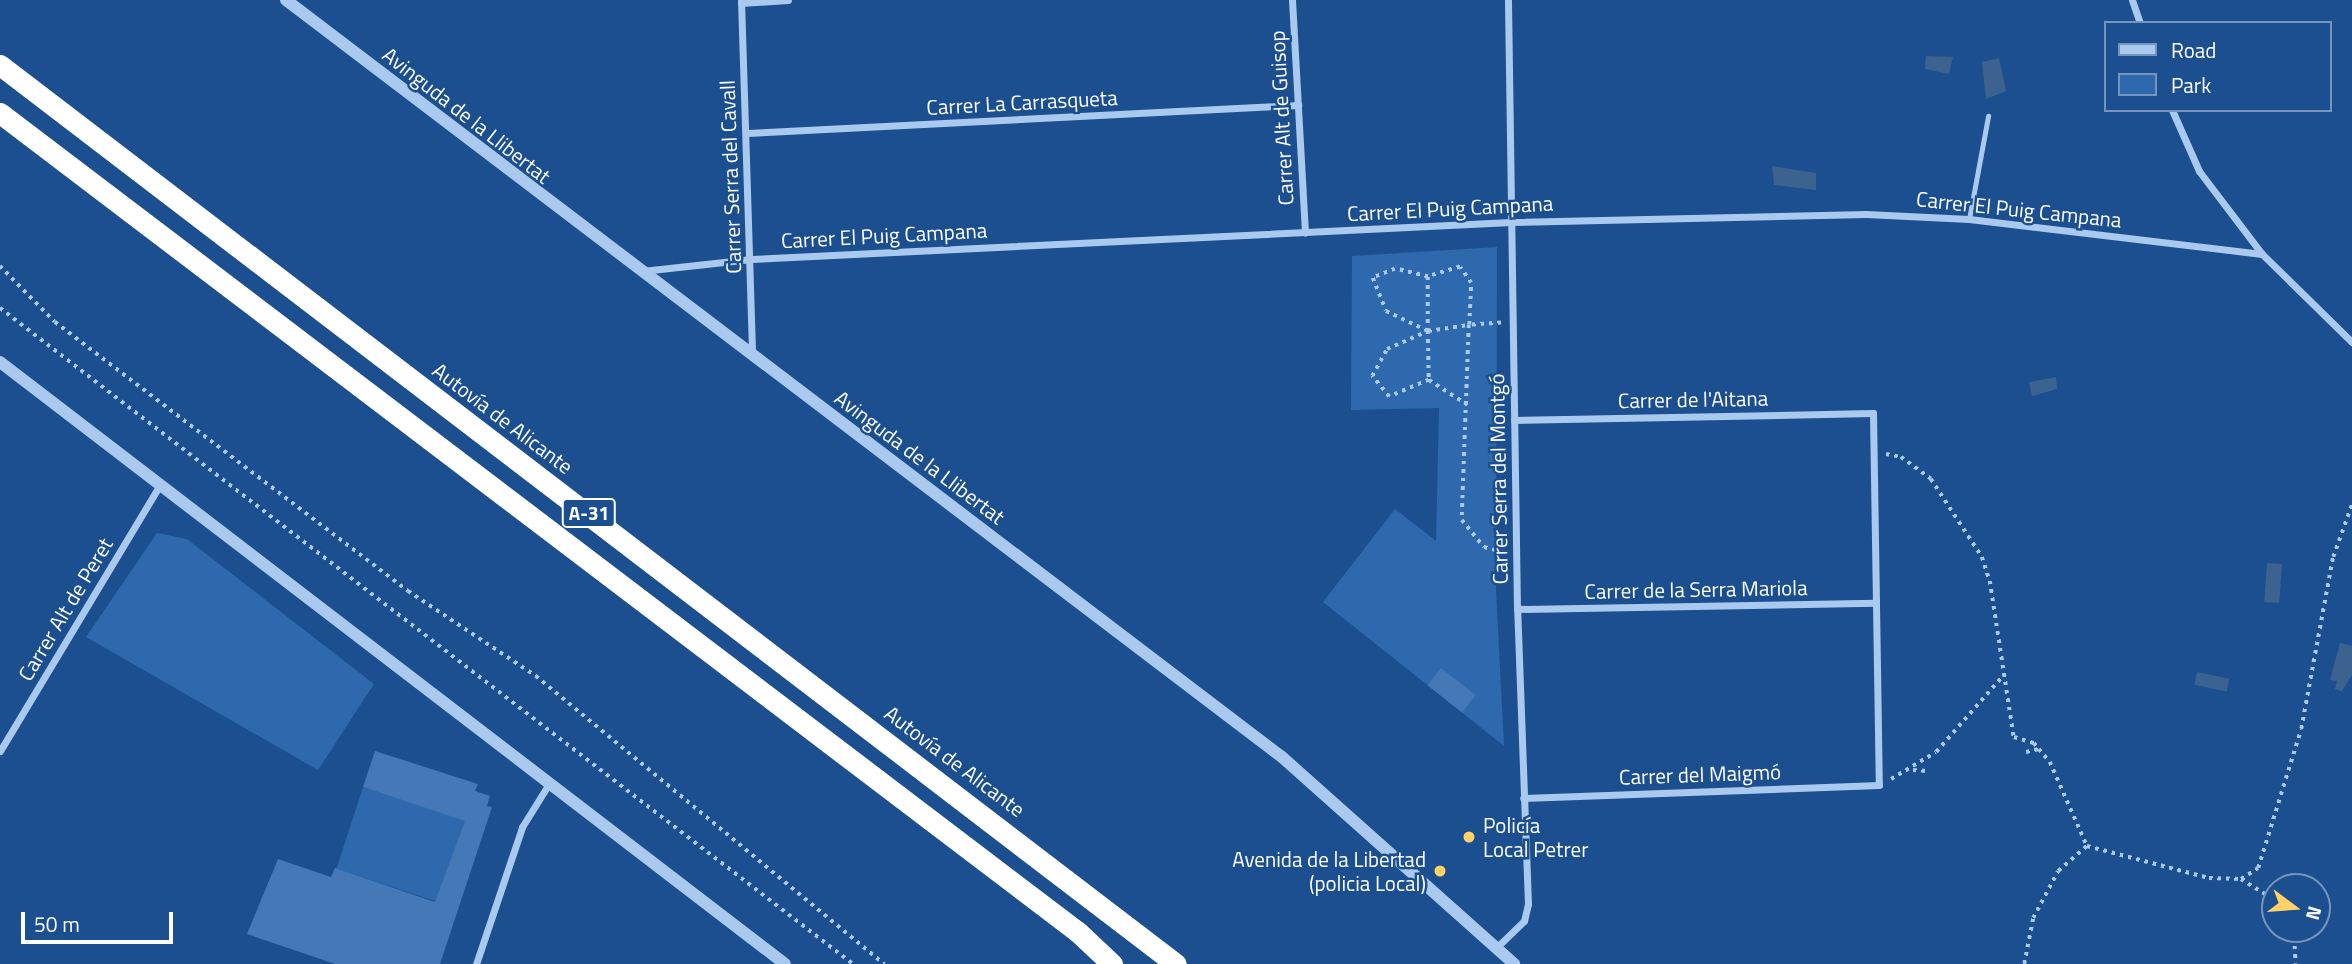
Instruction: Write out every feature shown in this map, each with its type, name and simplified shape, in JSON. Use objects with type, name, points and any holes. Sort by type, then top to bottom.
[{"type":"highway","name":"Autovía de Alicante","points":[[0,65],[1176,964]]},
{"type":"highway","name":"A-31","points":[[0,113],[1066,924],[1112,964]]},
{"type":"street","name":"Avinguda de la Llibertat","points":[[286,0],[1282,757],[1498,946],[1514,964]]},
{"type":"street","points":[[741,1],[788,0]]},
{"type":"street","name":"Carrer Alt de Guisop","points":[[1292,0],[1305,233]]},
{"type":"street","name":"Carrer Serra del Montgó","points":[[1498,946],[1524,921],[1528,904],[1517,609],[1508,0]]},
{"type":"street","points":[[2132,0],[2139,21]]},
{"type":"street","name":"Carrer Serra del Cavall","points":[[741,1],[752,353]]},
{"type":"street","name":"Carrer La Carrasqueta","points":[[747,133],[1298,105]]},
{"type":"street","points":[[2173,112],[2199,171],[2262,254],[2352,342]]},
{"type":"street","name":"Carrer El Puig Campana","points":[[640,271],[751,259],[1511,222],[1866,214],[1969,219],[2262,254]]},
{"type":"street","points":[[0,362],[785,964]]},
{"type":"street","name":"Carrer de l'Aitana","points":[[1514,420],[1873,413],[1874,452]]},
{"type":"street","points":[[1874,452],[1879,785]]},
{"type":"street","name":"Carrer Alt de Peret","points":[[0,751],[159,486]]},
{"type":"street","name":"Carrer de la Serra Mariola","points":[[1517,609],[1876,604]]},
{"type":"street","points":[[476,964],[522,827],[550,782]]},
{"type":"street","name":"Carrer del Maigmó","points":[[1523,798],[1879,785]]},
{"type":"lane","points":[[1969,219],[1988,116]]},
{"type":"path","points":[[0,266],[55,322],[408,591],[536,676],[884,964]]},
{"type":"path","points":[[1428,331],[1386,311],[1373,278],[1395,269],[1427,277],[1460,267],[1471,283],[1469,406],[1462,520],[1484,547],[1516,554]]},
{"type":"path","points":[[1427,277],[1429,380]]},
{"type":"path","points":[[0,308],[853,964]]},
{"type":"path","points":[[1429,380],[1389,397],[1372,376],[1387,349],[1428,331],[1513,322]]},
{"type":"path","points":[[1429,380],[1469,406]]},
{"type":"path","points":[[1874,452],[1901,457],[1931,479],[1982,557],[1990,581],[2002,677],[2014,737],[2034,743],[2050,762],[2087,846]]},
{"type":"path","points":[[2241,879],[2258,868],[2279,810],[2301,729],[2333,558],[2352,504]]},
{"type":"path","points":[[1879,785],[1911,769],[1962,726],[2002,677]]},
{"type":"path","points":[[2026,752],[2039,749]]},
{"type":"path","points":[[1911,769],[1927,771]]},
{"type":"path","points":[[2087,846],[2196,875],[2241,879],[2261,891]]},
{"type":"path","points":[[2024,964],[2034,918],[2058,871],[2087,846]]},
{"type":"path","points":[[2295,943],[2296,964]]},
{"type":"green space","points":[[1497,247],[1496,590],[1504,746],[1323,602],[1395,509],[1436,541],[1439,408],[1351,410],[1352,256]]},
{"type":"green space","points":[[157,533],[187,539],[374,684],[318,770],[86,637]]},
{"type":"green space","points":[[363,787],[466,820],[439,902],[336,869]]},
{"type":"shaded area","points":[[1926,56],[1953,57],[1949,74],[1925,69]]},
{"type":"shaded area","points":[[1999,58],[2006,91],[1986,99],[1982,62]]},
{"type":"shaded area","points":[[1772,166],[1816,173],[1816,190],[1774,185]]},
{"type":"shaded area","points":[[2056,377],[2057,389],[2032,396],[2029,382]]},
{"type":"shaded area","points":[[2267,563],[2282,564],[2279,603],[2264,602]]},
{"type":"shaded area","points":[[2340,643],[2352,646],[2352,675],[2342,691],[2335,689],[2337,681],[2330,680]]},
{"type":"shaded area","points":[[2197,672],[2229,679],[2227,692],[2194,685]]},
{"type":"building","points":[[1441,668],[1476,695],[1462,712],[1427,685]]},
{"type":"building","points":[[375,751],[478,784],[475,791],[490,796],[487,806],[492,807],[440,964],[335,964],[247,934],[278,859],[331,877],[335,868],[435,902],[465,821],[363,787]]},
{"type":"place","name":"Policía Local Petrer","points":[[1469,837]]},
{"type":"place","name":"Avenida de la Libertad (policia Local)","points":[[1440,871]]}]
